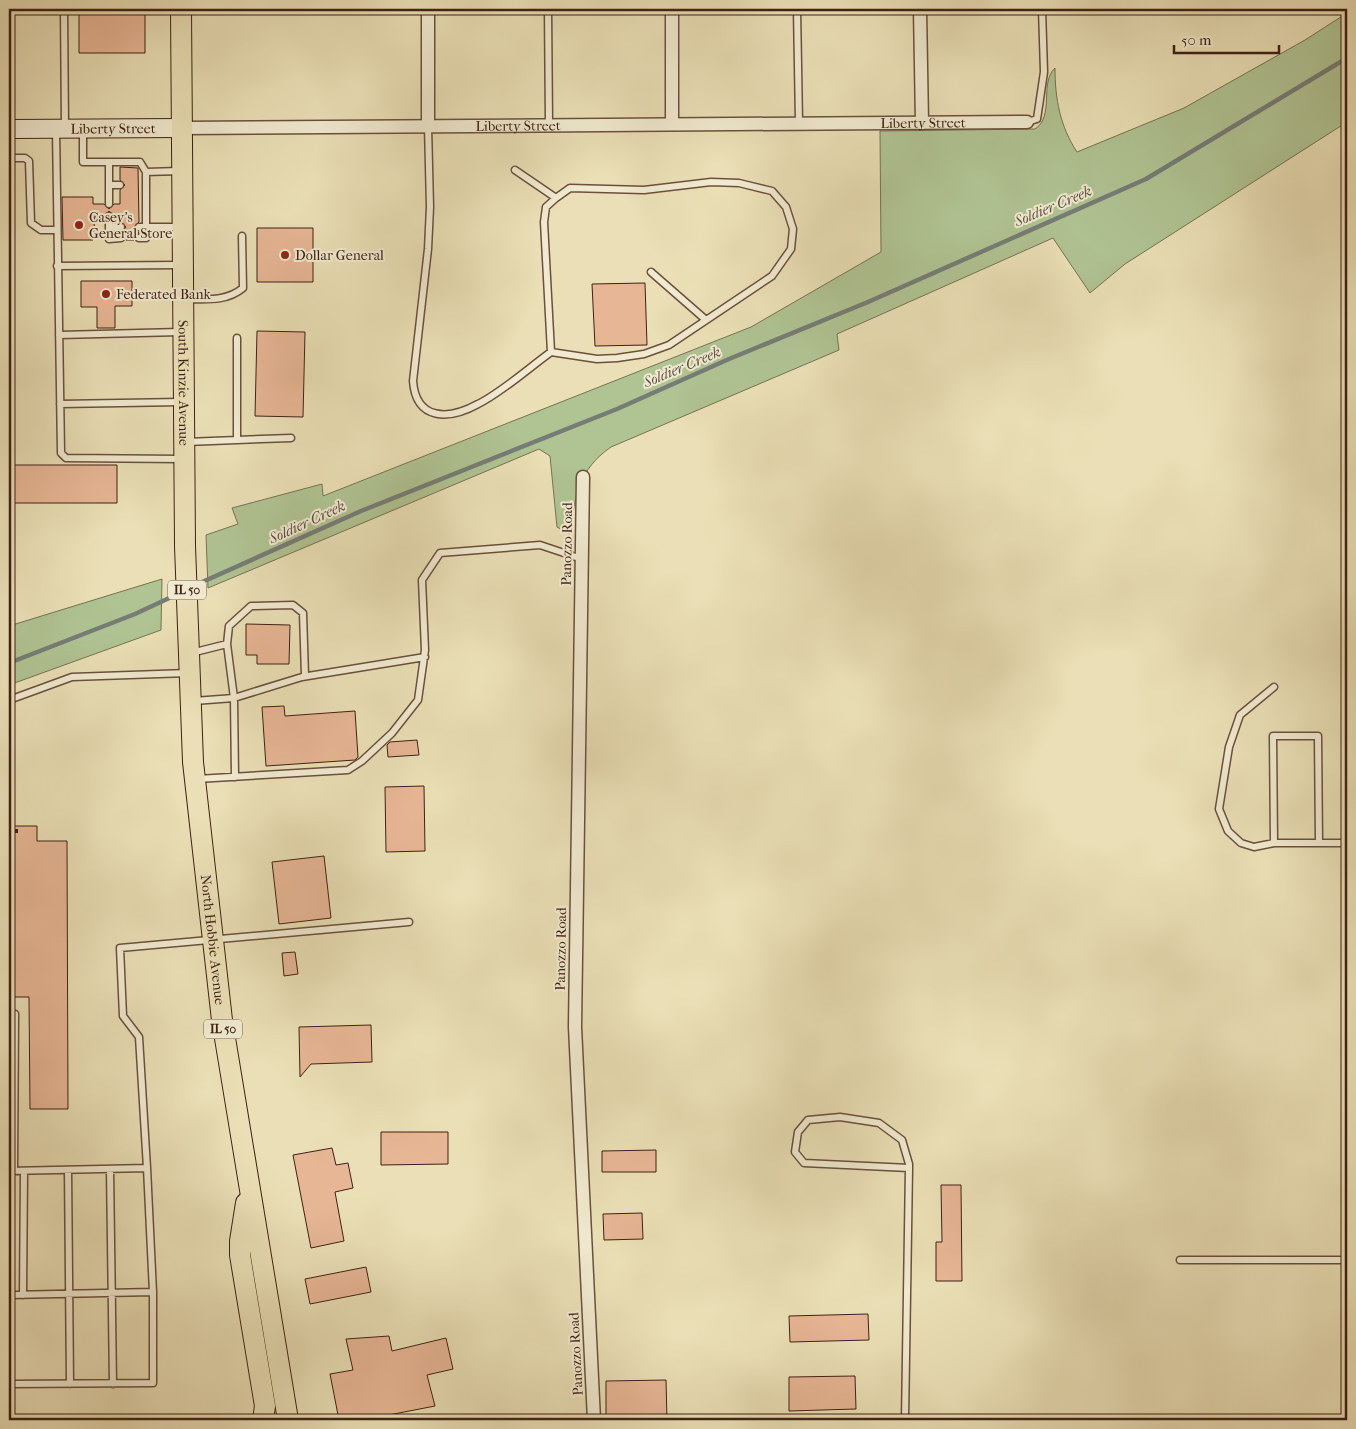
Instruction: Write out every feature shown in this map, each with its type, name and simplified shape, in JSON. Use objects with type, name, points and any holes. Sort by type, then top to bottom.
[{"type":"main road","name":"South Kinzie Avenue","points":[[181,9],[185,546]]},
{"type":"main road","name":"North Hobbie Avenue","points":[[185,546],[190,702],[195,779],[212,938],[222,1020],[288,1420]]},
{"type":"main road","points":[[249,1186],[240,1241],[240,1255],[265,1406],[263,1420]]},
{"type":"street","points":[[428,9],[428,126]]},
{"type":"street","points":[[672,9],[672,124]]},
{"type":"street","points":[[920,9],[922,122]]},
{"type":"street","name":"Liberty Street","points":[[9,129],[1027,122]]},
{"type":"street","name":"Panozzo Road","points":[[583,477],[575,1026],[594,1420]]},
{"type":"lane","points":[[64,9],[56,230],[61,453],[66,458],[185,451],[237,440],[291,438]]},
{"type":"lane","points":[[548,9],[549,125]]},
{"type":"lane","points":[[797,9],[799,124]]},
{"type":"lane","points":[[1027,122],[1037,118],[1044,72],[1042,9]]},
{"type":"lane","points":[[428,126],[430,207],[428,249],[413,381],[414,395],[420,407],[433,414],[447,415],[478,404],[551,352],[597,358],[644,354],[669,345],[772,276],[791,249],[793,229],[786,207],[772,191],[739,183],[712,182],[644,190],[570,188],[546,207],[544,222],[551,352]]},
{"type":"lane","points":[[83,129],[83,162],[140,162],[146,172],[142,209],[142,227],[146,238],[139,238]]},
{"type":"lane","points":[[9,158],[25,158],[29,161],[31,224],[42,230],[56,230]]},
{"type":"lane","points":[[109,162],[109,204]]},
{"type":"lane","points":[[515,170],[556,198]]},
{"type":"lane","points":[[146,172],[182,171]]},
{"type":"lane","points":[[109,185],[120,185]]},
{"type":"lane","points":[[138,185],[146,185]]},
{"type":"lane","points":[[109,216],[110,239],[121,238]]},
{"type":"lane","points":[[110,227],[121,227]]},
{"type":"lane","points":[[142,227],[183,227]]},
{"type":"lane","points":[[183,299],[223,299],[234,296],[243,288],[242,236]]},
{"type":"lane","points":[[57,266],[183,265]]},
{"type":"lane","points":[[651,272],[706,320]]},
{"type":"lane","points":[[59,335],[184,332]]},
{"type":"lane","points":[[237,338],[237,440]]},
{"type":"lane","points":[[60,404],[184,402]]},
{"type":"lane","points":[[195,779],[348,770],[362,761],[392,733],[418,700],[425,657],[422,580],[440,553],[540,545],[582,558]]},
{"type":"lane","points":[[234,776],[234,698],[228,626],[252,606],[293,605],[303,613],[305,676]]},
{"type":"lane","points":[[9,700],[72,678],[189,663],[228,644]]},
{"type":"lane","points":[[190,702],[234,698],[305,676],[425,657]]},
{"type":"lane","points":[[1274,686],[1240,715],[1228,747],[1219,809],[1228,831],[1241,843],[1254,847],[1274,843],[1347,843]]},
{"type":"lane","points":[[1274,843],[1273,736],[1318,736],[1319,843]]},
{"type":"lane","points":[[9,1384],[153,1383],[153,1292],[139,1037],[123,1016],[120,948],[212,938],[409,922]]},
{"type":"lane","points":[[15,1014],[12,1171],[147,1168]]},
{"type":"lane","points":[[905,1420],[909,1168],[902,1140],[879,1123],[840,1117],[808,1120],[798,1132],[794,1152],[804,1164],[909,1168]]},
{"type":"lane","points":[[110,1169],[113,1384]]},
{"type":"lane","points":[[68,1170],[70,1384]]},
{"type":"lane","points":[[24,1171],[24,1294]]},
{"type":"lane","points":[[1180,1260],[1347,1260]]},
{"type":"lane","points":[[9,1295],[153,1292]]},
{"type":"green space","points":[[1347,13],[1347,122],[1125,264],[1090,293],[1053,238],[837,334],[839,350],[611,447],[591,465],[580,485],[576,496],[570,534],[557,527],[550,456],[539,449],[208,588],[206,535],[238,524],[232,508],[322,484],[323,496],[751,327],[881,252],[880,131],[1035,129],[1041,123],[1044,116],[1048,82],[1050,74],[1055,68],[1056,91],[1060,112],[1066,132],[1077,152],[1184,108],[1305,40]]},
{"type":"green space","points":[[162,579],[161,630],[9,685],[9,626]]},
{"type":"building","points":[[79,9],[145,9],[145,53],[79,53]]},
{"type":"building","points":[[120,167],[138,168],[139,222],[134,227],[139,233],[135,235],[134,240],[126,240],[125,236],[121,233],[126,227],[121,222],[120,216],[114,216],[109,211],[104,216],[95,216],[93,240],[63,240],[62,197],[93,197],[93,204],[104,204],[109,209],[114,204],[120,204],[120,190],[125,185],[120,180]]},
{"type":"building","name":"Dollar General","points":[[257,228],[313,228],[313,282],[257,282]]},
{"type":"building","name":"Federated Bank","points":[[81,281],[132,281],[132,306],[115,306],[115,328],[97,328],[97,307],[81,307]]},
{"type":"building","points":[[645,283],[647,345],[595,346],[592,284]]},
{"type":"building","points":[[257,331],[305,332],[303,417],[255,416]]},
{"type":"building","points":[[14,465],[117,465],[117,503],[14,503]]},
{"type":"building","points":[[246,624],[290,625],[289,664],[257,664],[257,655],[246,655]]},
{"type":"building","points":[[284,706],[285,716],[355,711],[358,757],[355,760],[266,766],[262,707]]},
{"type":"building","points":[[417,740],[419,755],[388,757],[387,745],[390,742]]},
{"type":"building","points":[[424,786],[425,851],[386,852],[385,787]]},
{"type":"building","points":[[9,826],[37,826],[37,841],[67,841],[68,1109],[30,1109],[29,997],[9,997]]},
{"type":"building","points":[[324,856],[331,918],[279,924],[272,862]]},
{"type":"building","points":[[295,952],[298,974],[284,976],[282,953]]},
{"type":"building","points":[[371,1025],[372,1062],[311,1064],[300,1077],[299,1027]]},
{"type":"building","points":[[381,1132],[448,1132],[448,1164],[381,1165]]},
{"type":"building","points":[[332,1148],[336,1165],[348,1163],[353,1188],[335,1192],[344,1241],[311,1248],[293,1155]]},
{"type":"building","points":[[656,1150],[656,1172],[602,1172],[602,1151]]},
{"type":"building","points":[[941,1185],[961,1185],[962,1281],[936,1281],[936,1242],[942,1242]]},
{"type":"building","points":[[642,1213],[643,1239],[604,1240],[603,1214]]},
{"type":"building","points":[[366,1267],[371,1292],[310,1304],[305,1279]]},
{"type":"building","points":[[868,1314],[869,1340],[790,1342],[789,1316]]},
{"type":"building","points":[[389,1336],[392,1351],[446,1338],[453,1369],[427,1375],[435,1406],[363,1420],[339,1420],[330,1374],[353,1370],[346,1339]]},
{"type":"building","points":[[855,1376],[856,1409],[789,1411],[789,1377]]},
{"type":"building","points":[[666,1380],[667,1420],[606,1420],[606,1381]]},
{"type":"waterway","name":"Soldier Creek","points":[[191,587],[361,511],[617,409],[729,359],[868,302],[1146,179],[1347,58]]},
{"type":"waterway","name":"Soldier Creek","points":[[9,663],[135,614],[182,592]]},
{"type":"railway","points":[[9,831],[27,831]]},
{"type":"place","name":"Casey's General Store","points":[[79,225]]},
{"type":"place","name":"Dollar General","points":[[285,255]]},
{"type":"place","name":"Federated Bank","points":[[106,294]]}]
